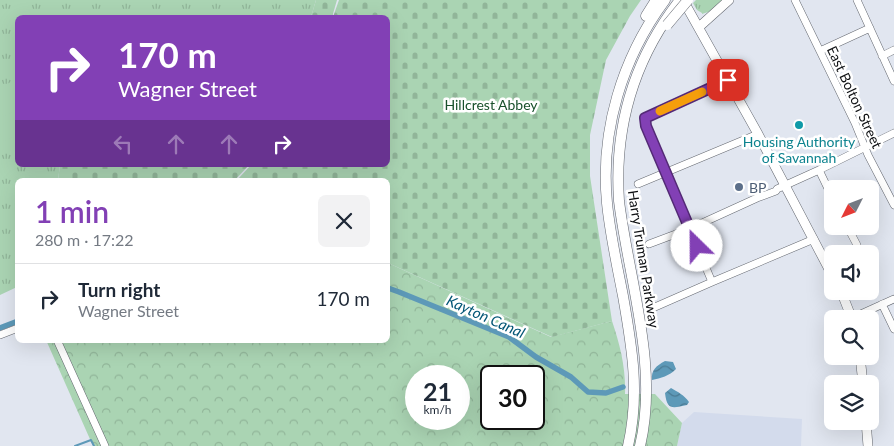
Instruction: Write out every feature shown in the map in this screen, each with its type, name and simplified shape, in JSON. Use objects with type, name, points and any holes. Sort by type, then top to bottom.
[{"type":"highway","points":[[666,23],[682,0]]},
{"type":"highway","points":[[666,23],[688,0]]},
{"type":"highway","name":"Harry Truman Parkway","points":[[628,446],[634,399],[633,361],[607,202],[606,162],[621,72],[630,45],[643,20],[658,3]]},
{"type":"highway","name":"Harry Truman Parkway","points":[[640,446],[647,378],[645,356],[621,220],[618,182],[620,144],[626,106],[639,69],[647,52],[666,23]]},
{"type":"main road","points":[[682,0],[758,134],[824,259]]},
{"type":"main road","points":[[699,27],[729,0]]},
{"type":"main road","points":[[867,430],[868,446]]},
{"type":"street","name":"East Bolton Street","points":[[796,0],[894,205]]},
{"type":"street","points":[[857,0],[894,81]]},
{"type":"street","points":[[820,51],[870,28]]},
{"type":"street","points":[[882,56],[894,50]]},
{"type":"street","points":[[712,282],[646,126],[645,118],[728,80]]},
{"type":"street","points":[[650,244],[776,191],[894,133]]},
{"type":"street","points":[[638,184],[758,134]]},
{"type":"street","points":[[819,170],[824,180]]},
{"type":"street","points":[[852,235],[857,245]]},
{"type":"street","points":[[655,307],[814,239]]},
{"type":"street","points":[[869,310],[894,299]]},
{"type":"street","points":[[882,304],[894,329]]},
{"type":"street","points":[[0,335],[15,329]]},
{"type":"street","points":[[58,343],[105,446]]},
{"type":"shaded area","points":[[694,412],[802,419],[801,446],[677,446],[682,423]]},
{"type":"green space","points":[[0,0],[316,0],[312,15],[15,15],[15,167],[60,167],[58,178],[15,178],[15,288],[0,295]]},
{"type":"green space","points":[[316,0],[337,0],[333,15],[312,15]]},
{"type":"green space","name":"Hillcrest Abbey","points":[[339,0],[641,0],[606,60],[590,135],[590,176],[612,321],[552,337],[390,264],[390,178],[239,178],[249,167],[390,167],[390,15],[334,15]]},
{"type":"green space","points":[[696,0],[724,0],[711,11],[702,14],[693,3]]},
{"type":"green space","points":[[15,80],[15,110],[4,117],[0,110],[0,88]]},
{"type":"green space","points":[[15,118],[15,135],[4,142],[0,134],[0,126]]},
{"type":"green space","points":[[60,167],[247,167],[237,178],[58,178]]},
{"type":"green space","points":[[390,264],[551,337],[612,321],[622,357],[625,375],[625,394],[655,394],[682,423],[677,446],[93,446],[47,343],[390,343]]},
{"type":"water","points":[[665,361],[673,362],[676,369],[668,375],[652,380],[652,374],[655,369]]},
{"type":"water","points":[[671,388],[689,402],[687,405],[672,407],[667,403],[665,393]]},
{"type":"waterway","name":"Kayton Canal","points":[[390,289],[509,337],[536,357],[571,377],[588,392],[606,393],[623,387]]},
{"type":"waterway","name":"Kayton Canal","points":[[0,328],[15,322]]},
{"type":"waterway","points":[[75,446],[91,440],[94,446]]},
{"type":"slow traffic","points":[[660,111],[702,92]]},
{"type":"place","name":"Housing Authority of Savannah","points":[[799,125]]},
{"type":"place","name":"BP","points":[[739,187]]},
{"type":"route","points":[[697,246],[644,122],[645,118],[728,80]]}]
